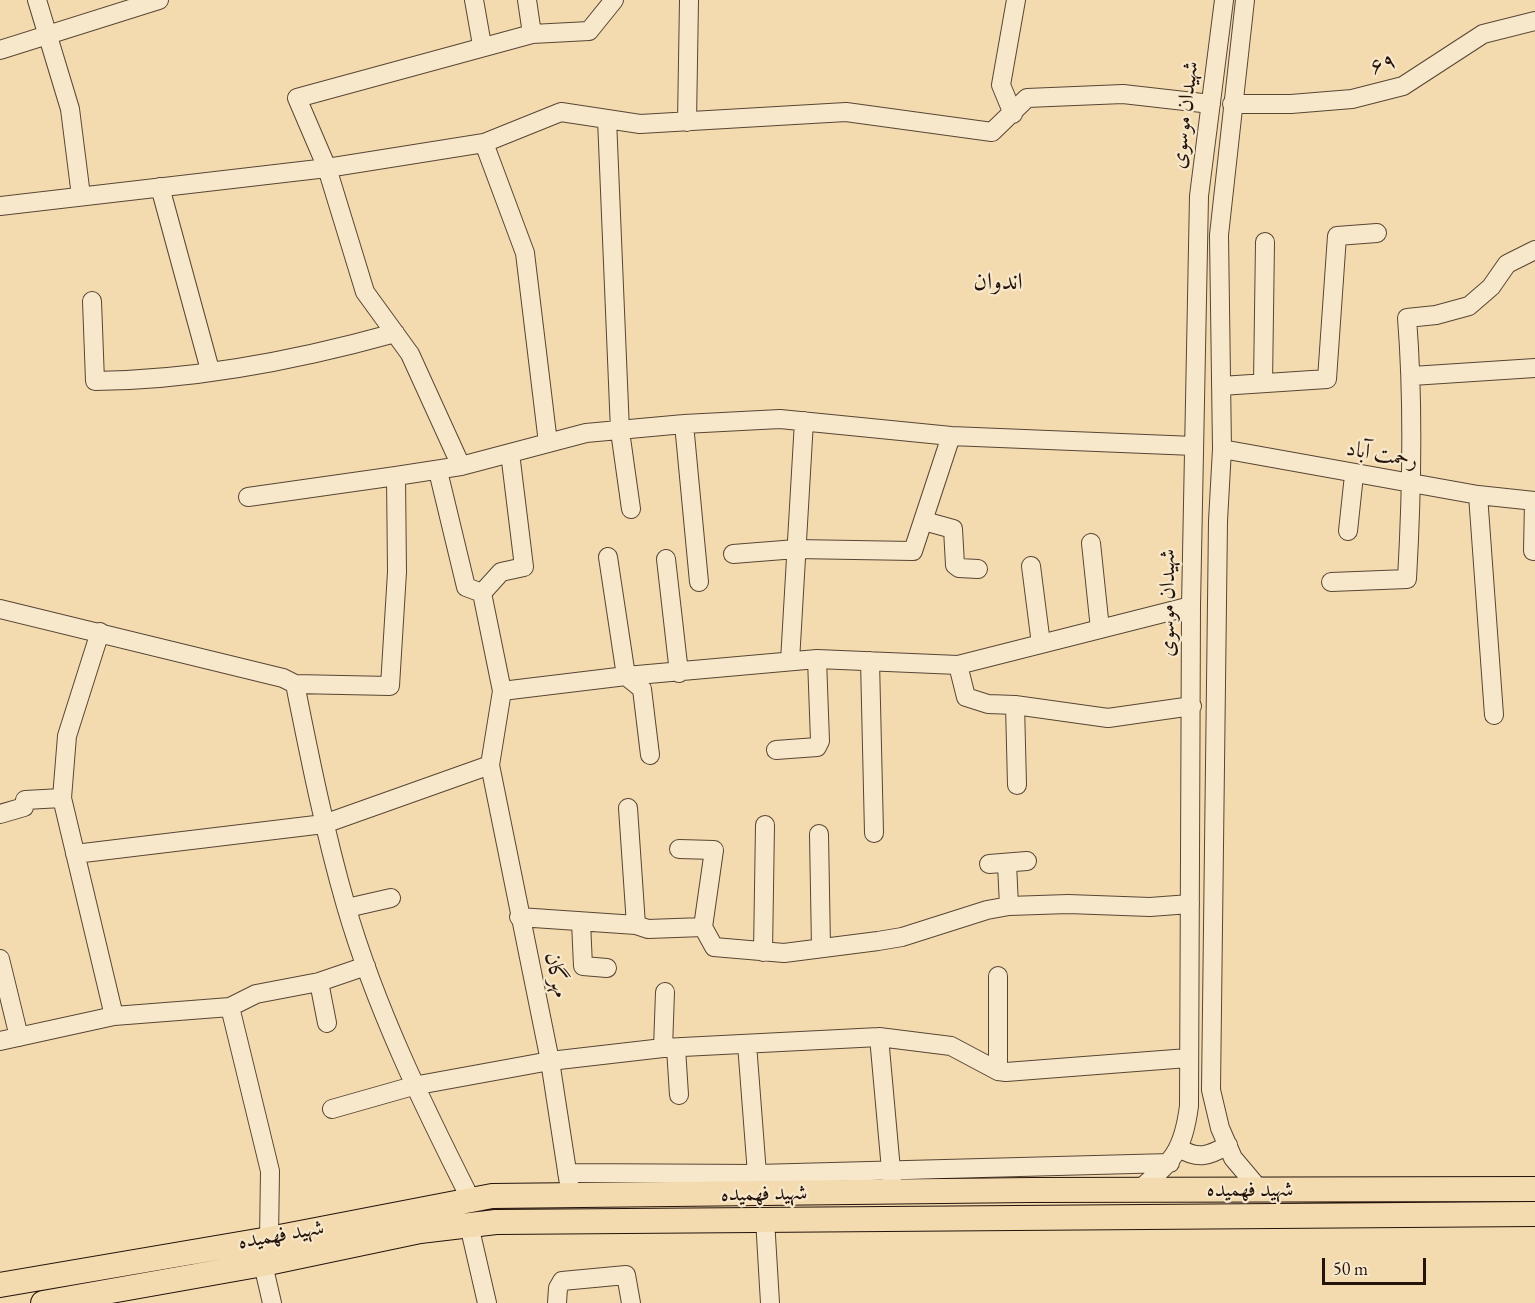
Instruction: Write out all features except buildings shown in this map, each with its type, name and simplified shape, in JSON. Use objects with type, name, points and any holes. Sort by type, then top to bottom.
[{"type":"main road","name":"شهید فهمیده","points":[[0,1285],[569,1184],[677,1195],[892,1181],[1139,1190],[1535,1189]]},
{"type":"main road","points":[[715,1194],[709,1200],[707,1207],[710,1215],[716,1219]]},
{"type":"main road","points":[[677,1195],[683,1207],[678,1220]]},
{"type":"main road","name":"شهید فهمیده","points":[[43,1303],[129,1296],[263,1264],[420,1232],[469,1226],[569,1220],[1535,1214]]},
{"type":"street","points":[[37,0],[70,109],[81,196]]},
{"type":"street","points":[[0,50],[159,0]]},
{"type":"street","points":[[474,0],[482,45]]},
{"type":"street","points":[[527,0],[532,34]]},
{"type":"street","points":[[461,466],[410,354],[365,292],[327,168],[297,98],[482,45],[532,34],[589,31],[614,0]]},
{"type":"street","points":[[687,122],[689,0]]},
{"type":"street","points":[[1013,114],[1001,85],[1016,0]]},
{"type":"street","name":"شهیدان موسوی","points":[[1174,1156],[1185,1136],[1189,1106],[1191,606],[1199,196],[1224,0]]},
{"type":"street","name":"شهیدان موسوی","points":[[1245,0],[1219,235],[1222,449],[1218,521],[1211,1090],[1233,1158],[1260,1190]]},
{"type":"street","name":"۶۹","points":[[1232,104],[1291,104],[1352,99],[1403,86],[1483,34],[1535,21]]},
{"type":"street","points":[[0,206],[327,168],[484,143],[561,112],[640,124],[846,112],[992,132],[1027,98],[1123,94],[1211,104]]},
{"type":"street","points":[[607,119],[620,431],[631,509]]},
{"type":"street","points":[[484,143],[525,253],[548,442]]},
{"type":"street","points":[[160,187],[210,370]]},
{"type":"street","points":[[1221,386],[1327,379],[1337,236],[1377,233]]},
{"type":"street","points":[[1263,383],[1264,242]]},
{"type":"street","points":[[1331,582],[1407,579],[1412,485],[1412,376],[1407,318],[1436,315],[1469,306],[1491,287],[1507,264],[1535,250]]},
{"type":"street","points":[[92,301],[94,381],[142,381],[255,365],[318,353],[395,333]]},
{"type":"street","points":[[1412,376],[1535,368]]},
{"type":"street","points":[[248,497],[438,471],[586,433],[684,424],[780,419],[951,436],[1194,446]]},
{"type":"street","points":[[790,661],[804,421]]},
{"type":"street","points":[[684,424],[699,582]]},
{"type":"street","points":[[733,554],[796,549],[913,551],[951,436]]},
{"type":"street","name":"رحمت آباد","points":[[1222,449],[1412,485],[1535,501]]},
{"type":"street","points":[[482,593],[501,572],[524,567],[510,453]]},
{"type":"street","points":[[438,471],[466,587],[482,593]]},
{"type":"street","points":[[1348,531],[1354,475]]},
{"type":"street","points":[[0,609],[283,678],[295,684],[390,686],[397,572],[396,476]]},
{"type":"street","points":[[1478,495],[1494,715]]},
{"type":"street","points":[[1533,551],[1535,501]]},
{"type":"street","points":[[924,521],[953,529],[955,565],[959,568],[978,569]]},
{"type":"street","points":[[1091,543],[1100,629]]},
{"type":"street","points":[[608,557],[626,676],[642,689],[651,755]]},
{"type":"street","points":[[666,559],[679,673]]},
{"type":"street","points":[[1031,566],[1041,644]]},
{"type":"street","points":[[75,854],[324,824],[490,765],[502,691],[482,593]]},
{"type":"street","points":[[502,691],[626,676],[817,659],[958,665],[1191,606]]},
{"type":"street","points":[[100,632],[67,736],[62,798],[114,1016]]},
{"type":"street","points":[[776,750],[817,747],[820,741],[817,659]]},
{"type":"street","points":[[870,661],[874,833]]},
{"type":"street","points":[[958,665],[966,697],[988,704],[1015,705],[1108,718],[1192,706]]},
{"type":"street","points":[[295,684],[324,824],[366,966],[413,1086],[471,1200]]},
{"type":"street","points":[[1015,705],[1017,786]]},
{"type":"street","name":"مهرگان","points":[[490,765],[550,1061],[569,1184]]},
{"type":"street","points":[[0,814],[24,807],[25,800],[62,798]]},
{"type":"street","points":[[628,808],[636,925]]},
{"type":"street","points":[[763,952],[765,825]]},
{"type":"street","points":[[819,834],[821,947]]},
{"type":"street","points":[[679,849],[714,850],[703,927],[714,947],[784,953],[902,937],[987,910],[1009,906],[1068,904],[1150,907],[1190,904]]},
{"type":"street","points":[[1009,906],[998,864],[1027,861]]},
{"type":"street","points":[[347,908],[391,898]]},
{"type":"street","points":[[519,917],[636,925],[648,929],[703,927]]},
{"type":"street","points":[[581,922],[583,966],[607,968]]},
{"type":"street","points":[[0,959],[19,1037]]},
{"type":"street","points":[[0,1041],[114,1016],[230,1007],[256,994],[319,982],[366,966]]},
{"type":"street","points":[[998,976],[998,1071]]},
{"type":"street","points":[[319,982],[327,1023]]},
{"type":"street","points":[[665,992],[670,1048],[679,1095]]},
{"type":"street","points":[[230,1007],[270,1170],[268,1239]]},
{"type":"street","points":[[332,1109],[413,1086],[550,1061],[670,1048],[879,1037],[951,1046],[998,1071],[1188,1059]]},
{"type":"street","points":[[879,1037],[892,1181]]},
{"type":"street","points":[[747,1044],[756,1174]]},
{"type":"street","points":[[569,1184],[756,1174],[892,1181],[1174,1156],[1210,1156],[1228,1145]]},
{"type":"street","points":[[1139,1190],[1174,1156]]},
{"type":"street","points":[[765,1219],[770,1303]]},
{"type":"street","points":[[469,1226],[486,1303]]},
{"type":"street","points":[[263,1264],[272,1303]]},
{"type":"street","points":[[557,1303],[558,1288],[562,1281],[626,1275],[631,1303]]},
{"type":"district","name":"اندوان","points":[[998,282]]}]
